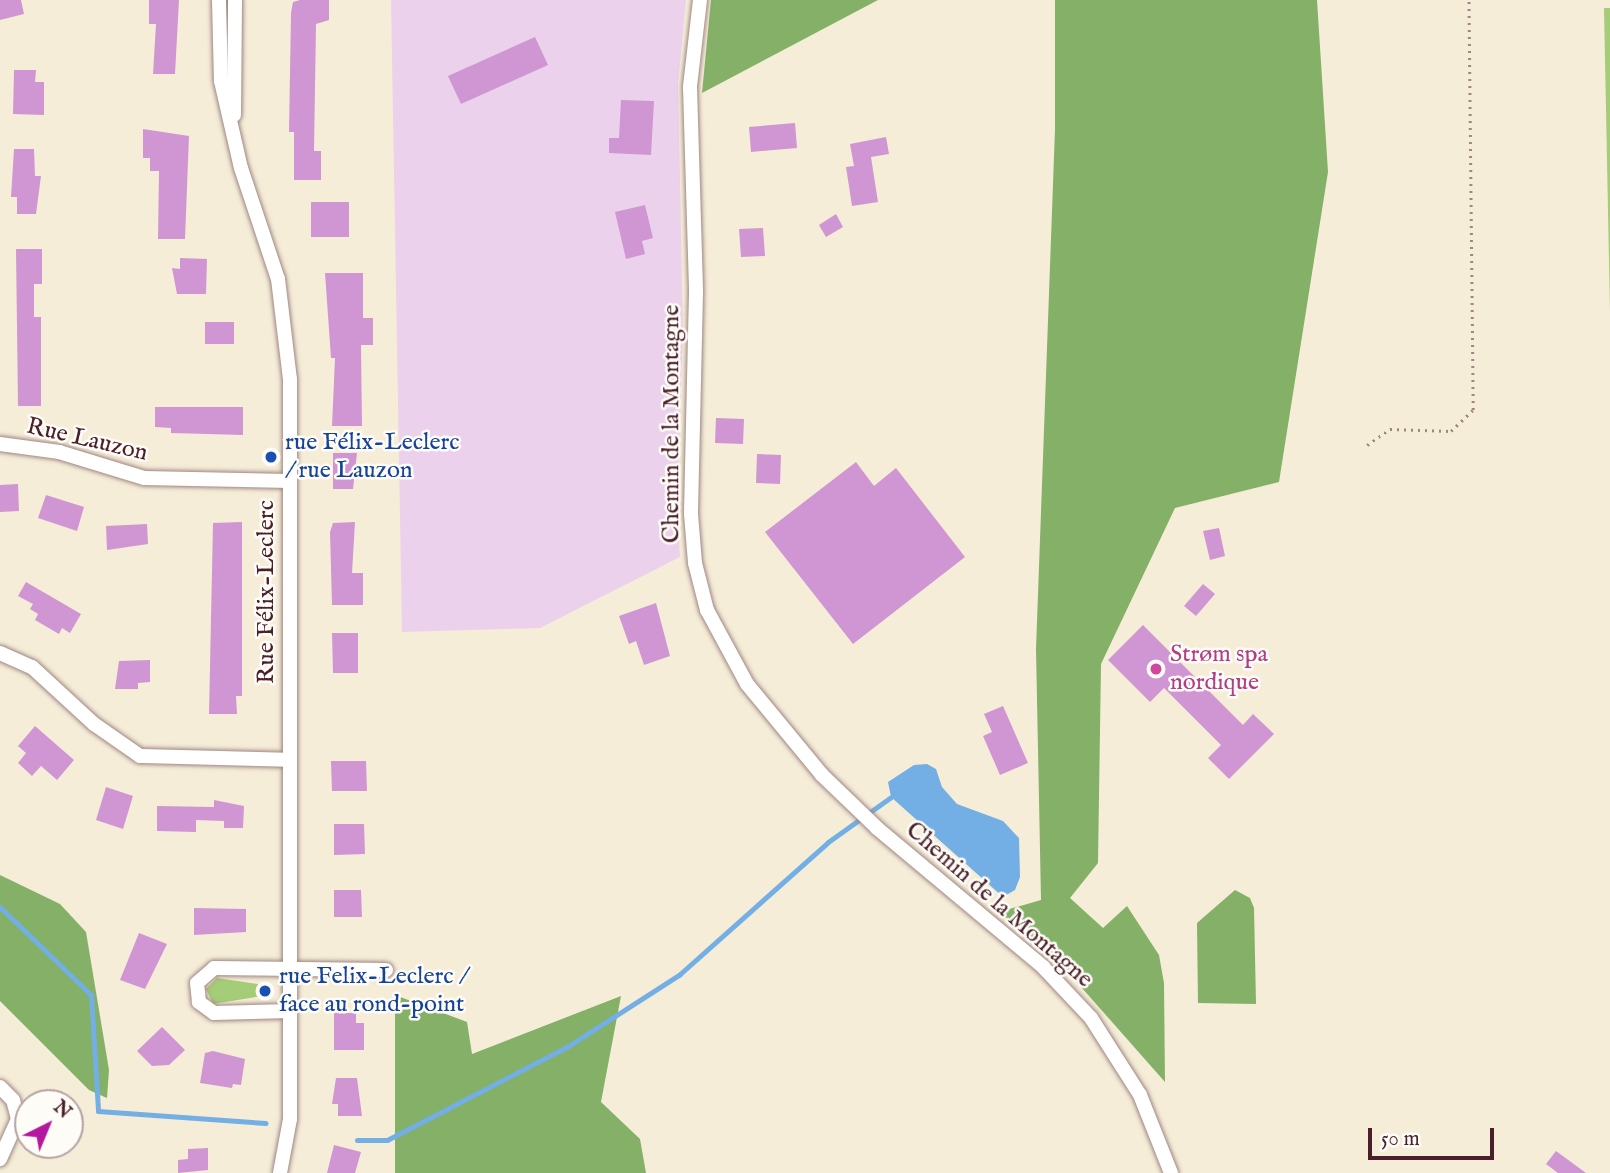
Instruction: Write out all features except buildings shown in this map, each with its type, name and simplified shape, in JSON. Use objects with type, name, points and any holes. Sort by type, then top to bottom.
[{"type":"street","name":"Rue Félix-Leclerc","points":[[219,0],[221,82],[233,137],[282,295],[290,379],[290,1119],[279,1173]]},
{"type":"street","name":"Rue Félix-Leclerc","points":[[233,137],[235,0]]},
{"type":"street","name":"Chemin de la Montagne","points":[[700,0],[690,99],[696,292],[691,514],[695,563],[708,610],[735,666],[789,738],[877,828],[1043,967],[1083,1009],[1135,1085],[1171,1173]]},
{"type":"street","name":"Rue Lauzon","points":[[0,444],[59,452],[144,478],[290,481]]},
{"type":"street","points":[[0,653],[32,667],[94,724],[140,756],[289,760]]},
{"type":"street","points":[[290,1011],[221,1014],[204,1007],[196,995],[199,978],[214,968],[386,970]]},
{"type":"street","points":[[0,1087],[13,1100],[16,1128],[0,1159]]},
{"type":"path","points":[[1367,445],[1390,429],[1451,431],[1473,410],[1469,0]]},
{"type":"shaded area","points":[[391,0],[686,0],[678,83],[683,333],[677,506],[680,557],[540,628],[402,632]]},
{"type":"green space","points":[[711,0],[878,0],[702,93]]},
{"type":"green space","points":[[1055,0],[1317,0],[1328,172],[1279,482],[1175,508],[1101,664],[1098,863],[1070,898],[1103,928],[1127,906],[1159,955],[1164,983],[1165,1082],[1059,962],[999,912],[1041,900],[1036,649],[1055,129]]},
{"type":"green space","points":[[1604,8],[1610,8],[1610,312]]},
{"type":"green space","points":[[0,875],[60,904],[86,932],[109,1070],[107,1098],[89,1090],[0,1001]]},
{"type":"green space","points":[[1235,890],[1250,898],[1254,908],[1256,1004],[1198,1003],[1197,923]]},
{"type":"green space","points":[[217,978],[258,984],[262,996],[213,1004],[206,989]]},
{"type":"green space","points":[[395,995],[467,1022],[472,1054],[621,996],[601,1102],[640,1139],[646,1173],[395,1173]]},
{"type":"water","points":[[927,764],[936,769],[942,787],[957,804],[1003,821],[1019,838],[1020,877],[1015,890],[1003,897],[891,797],[888,782],[914,765]]},
{"type":"waterway","points":[[357,1140],[387,1140],[570,1045],[680,974],[828,842],[891,797]]},
{"type":"waterway","points":[[0,907],[91,995],[98,1111],[266,1123]]},
{"type":"place","name":"rue Félix-Leclerc / rue Lauzon","points":[[271,457]]},
{"type":"place","name":"Strøm spa nordique","points":[[1156,669]]},
{"type":"place","name":"rue Felix-Leclerc / face au rond-point","points":[[265,991]]}]
